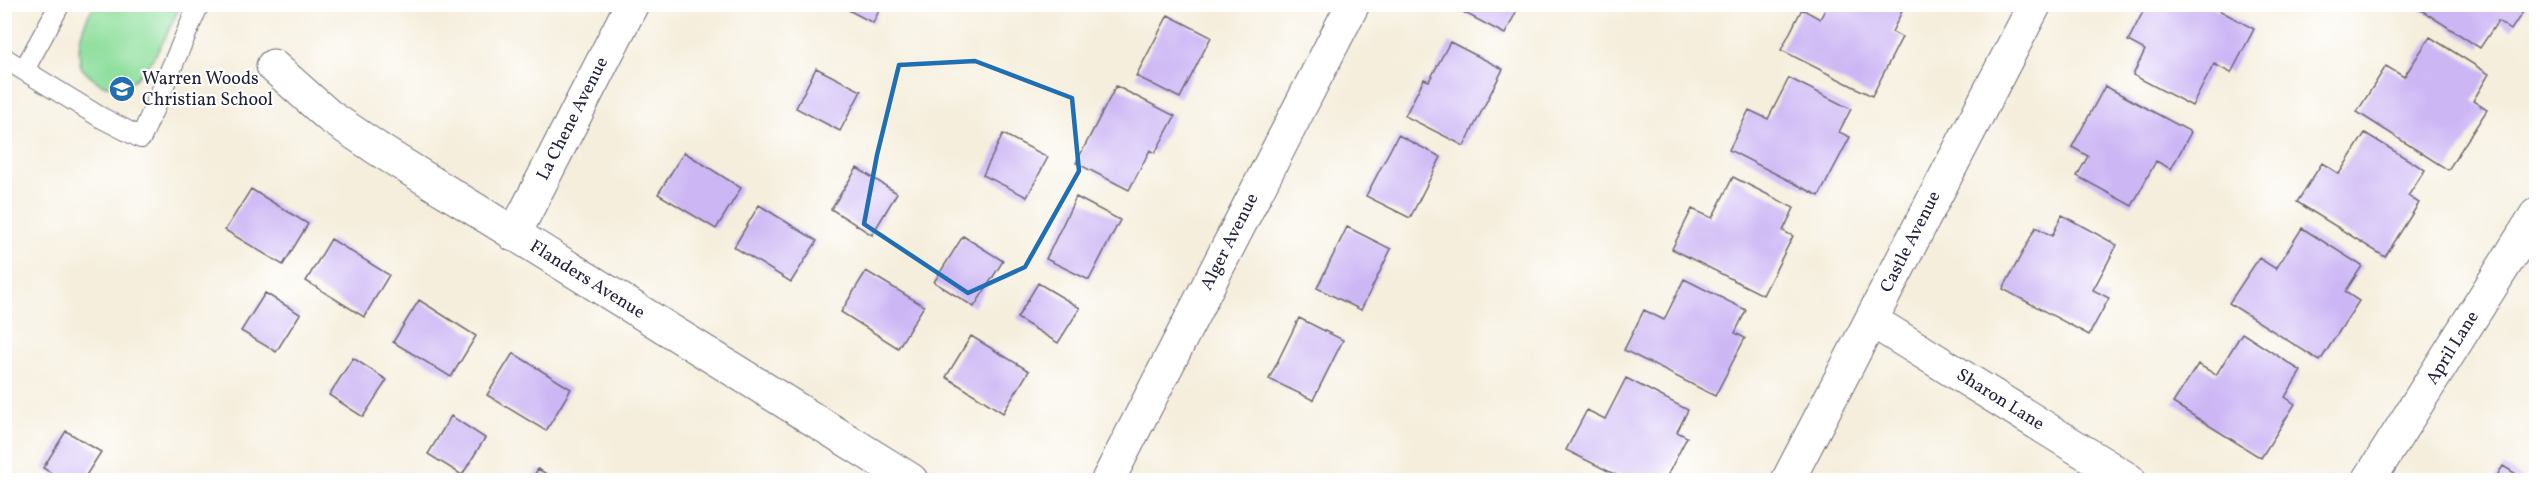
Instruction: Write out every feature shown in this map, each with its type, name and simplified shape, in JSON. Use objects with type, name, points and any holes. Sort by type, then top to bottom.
[{"type":"street","name":"La Chene Avenue","points":[[514,234],[632,4]]},
{"type":"street","name":"Alger Avenue","points":[[1108,480],[1353,4]]},
{"type":"street","name":"Castle Avenue","points":[[1788,480],[2035,4]]},
{"type":"street","name":"Flanders Avenue","points":[[273,66],[329,116],[381,151],[911,480]]},
{"type":"street","name":"April Lane","points":[[2369,480],[2536,215]]},
{"type":"street","name":"Sharon Lane","points":[[1871,320],[2129,480]]},
{"type":"lane","points":[[24,70],[60,4]]},
{"type":"lane","points":[[4,58],[100,117],[141,138],[199,4]]},
{"type":"highlighted area","points":[[975,61],[1072,98],[1079,171],[1025,267],[968,293],[864,224],[877,155],[899,65]]},
{"type":"green space","points":[[94,5],[180,5],[165,38],[143,72],[130,83],[115,87],[99,83],[81,67],[79,50],[81,35]]},
{"type":"building","points":[[837,4],[882,4],[873,23]]},
{"type":"building","points":[[1465,4],[1520,4],[1505,34],[1461,11]]},
{"type":"building","points":[[1828,4],[1893,4],[1903,9],[1892,32],[1902,37],[1872,96],[1781,50],[1802,9],[1820,19]]},
{"type":"building","points":[[2147,4],[2208,4],[2254,29],[2231,73],[2214,64],[2192,106],[2133,75],[2145,50],[2128,41]]},
{"type":"building","points":[[2425,4],[2528,4],[2511,30],[2498,21],[2480,48],[2421,10]]},
{"type":"building","points":[[1168,15],[1211,37],[1180,98],[1136,76]]},
{"type":"building","points":[[2430,37],[2489,74],[2473,101],[2487,110],[2448,170],[2357,112],[2386,66],[2404,77]]},
{"type":"building","points":[[1450,42],[1503,69],[1464,146],[1405,116],[1424,79],[1429,81]]},
{"type":"building","points":[[816,68],[861,91],[840,131],[796,108]]},
{"type":"building","points":[[1789,78],[1851,109],[1839,132],[1850,137],[1819,196],[1729,150],[1749,110],[1768,119]]},
{"type":"building","points":[[1116,86],[1175,116],[1155,153],[1150,150],[1129,190],[1076,163]]},
{"type":"building","points":[[2105,86],[2191,132],[2171,169],[2156,161],[2132,206],[2077,176],[2088,156],[2072,147]]},
{"type":"building","points":[[2365,133],[2425,170],[2408,196],[2419,203],[2385,257],[2297,202],[2322,163],[2339,174]]},
{"type":"building","points":[[1003,134],[1048,157],[1027,197],[983,175]]},
{"type":"building","points":[[1398,135],[1441,157],[1410,218],[1366,196]]},
{"type":"building","points":[[684,152],[741,188],[716,229],[658,194]]},
{"type":"building","points":[[857,168],[897,193],[872,235],[831,209]]},
{"type":"building","points":[[1733,177],[1794,208],[1783,231],[1793,236],[1763,295],[1672,249],[1692,209],[1712,218]]},
{"type":"building","points":[[251,189],[308,224],[283,265],[225,230]]},
{"type":"building","points":[[1076,197],[1120,220],[1089,280],[1046,259]]},
{"type":"building","points":[[759,205],[817,241],[791,282],[734,247]]},
{"type":"building","points":[[2062,215],[2117,245],[2093,290],[2109,298],[2089,335],[2003,289],[2036,227],[2052,236]]},
{"type":"building","points":[[1347,227],[1391,249],[1361,310],[1317,288]]},
{"type":"building","points":[[2302,228],[2362,266],[2345,292],[2359,301],[2320,361],[2229,303],[2259,258],[2276,269]]},
{"type":"building","points":[[963,236],[1003,261],[974,307],[934,282]]},
{"type":"building","points":[[331,239],[389,275],[364,317],[306,281]]},
{"type":"building","points":[[866,271],[924,306],[898,348],[841,312]]},
{"type":"building","points":[[1684,279],[1746,310],[1735,333],[1745,338],[1715,396],[1624,350],[1644,310],[1664,320]]},
{"type":"building","points":[[1038,283],[1080,308],[1058,343],[1017,318]]},
{"type":"building","points":[[265,293],[300,314],[276,352],[241,331]]},
{"type":"building","points":[[419,300],[476,336],[451,377],[393,342]]},
{"type":"building","points":[[1299,318],[1343,340],[1313,400],[1269,379]]},
{"type":"building","points":[[2242,333],[2301,371],[2285,397],[2295,404],[2261,458],[2173,403],[2198,364],[2216,375]]},
{"type":"building","points":[[971,336],[1029,371],[1003,413],[946,377]]},
{"type":"building","points":[[513,353],[571,389],[546,431],[487,395]]},
{"type":"building","points":[[353,358],[387,380],[363,417],[329,395]]},
{"type":"building","points":[[1626,378],[1688,410],[1677,432],[1687,437],[1665,480],[1626,480],[1566,450],[1587,410],[1605,419]]},
{"type":"building","points":[[451,416],[485,438],[462,475],[428,454]]},
{"type":"building","points":[[66,431],[101,452],[83,480],[63,480],[43,468]]},
{"type":"building","points":[[2503,466],[2526,480],[2494,480]]},
{"type":"building","points":[[538,469],[557,480],[531,480]]},
{"type":"place","name":"Warren Woods Christian School","points":[[122,89]]}]
